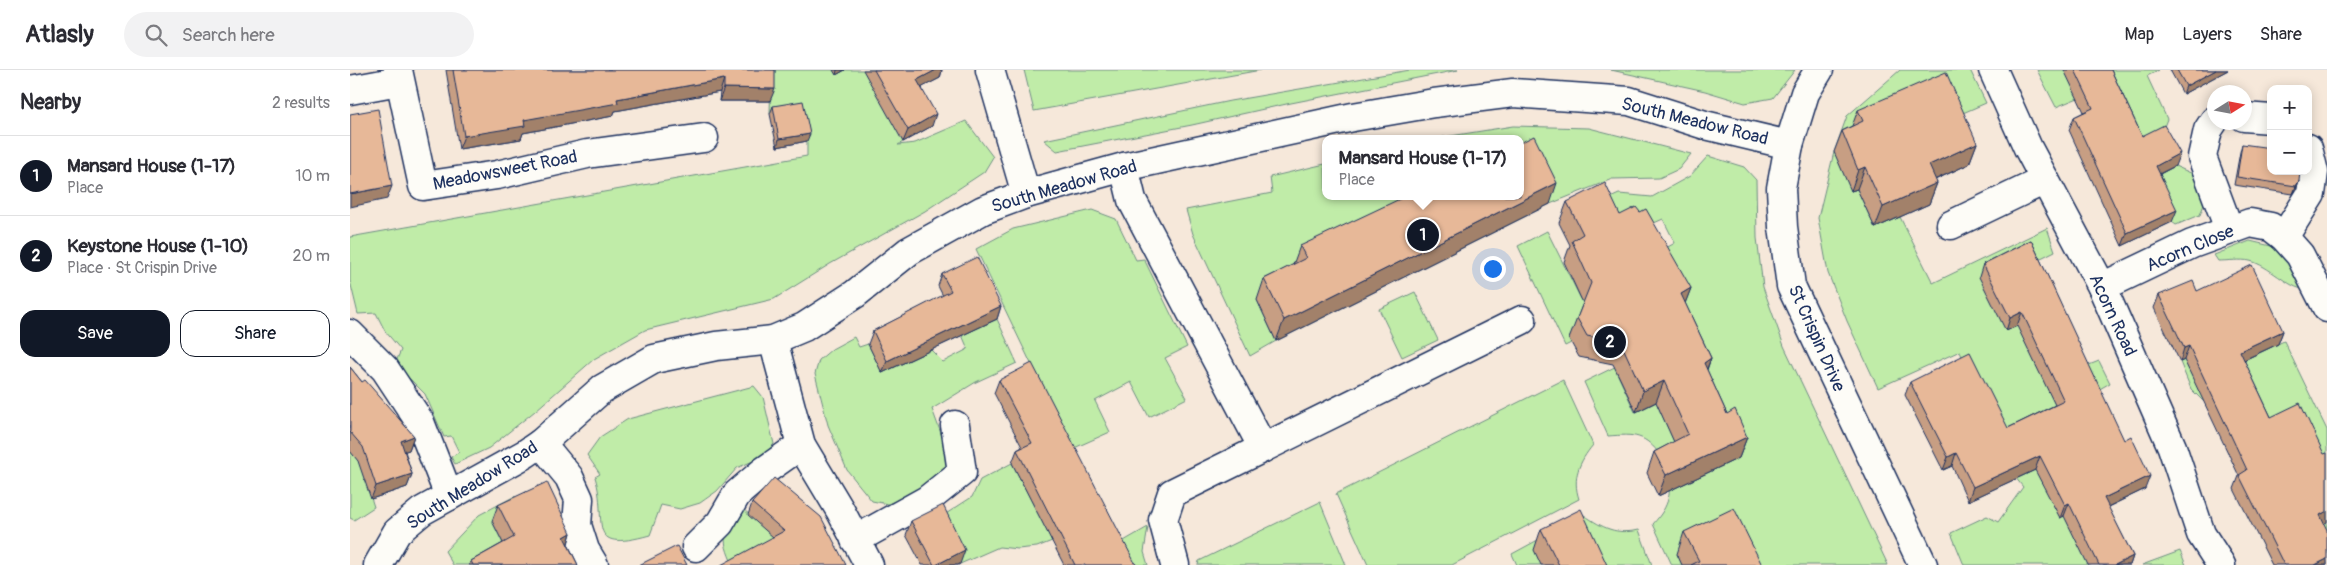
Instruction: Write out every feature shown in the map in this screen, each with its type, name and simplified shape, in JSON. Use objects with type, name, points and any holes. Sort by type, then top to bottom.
[{"type":"street","points":[[990,70],[1026,194]]},
{"type":"street","name":"St Crispin Drive","points":[[1819,70],[1805,93],[1789,145],[1782,188],[1783,227],[1791,286],[1923,565]]},
{"type":"street","name":"Acorn Road","points":[[1992,70],[2045,180],[2102,287],[2172,447],[2200,534],[2220,565]]},
{"type":"street","points":[[350,90],[398,75]]},
{"type":"street","name":"Meadowsweet Road","points":[[398,75],[423,186],[497,175],[587,154],[704,138]]},
{"type":"street","name":"South Meadow Road","points":[[378,565],[397,532],[422,511],[541,443],[602,389],[654,359],[716,346],[773,340],[804,327],[855,294],[909,251],[940,232],[983,210],[1026,194],[1124,167],[1512,81],[1629,102],[1706,125],[1789,145]]},
{"type":"street","points":[[2252,118],[2267,119]]},
{"type":"street","points":[[2208,130],[2202,157],[2229,229]]},
{"type":"street","points":[[2284,237],[2311,194],[2314,172],[2312,164]]},
{"type":"street","points":[[1124,167],[1132,200],[1262,448]]},
{"type":"street","points":[[1951,225],[2045,180]]},
{"type":"street","name":"Acorn Close","points":[[2102,287],[2192,244],[2229,229],[2250,223],[2271,228],[2284,237],[2300,254],[2327,308]]},
{"type":"street","points":[[1175,565],[1162,520],[1172,493],[1522,320]]},
{"type":"street","points":[[350,334],[385,369],[420,422],[449,496]]},
{"type":"street","points":[[773,340],[801,445],[869,565]]},
{"type":"street","points":[[856,540],[927,500],[962,472],[955,425]]},
{"type":"street","points":[[541,443],[569,477],[579,499],[577,525],[585,550],[594,565]]},
{"type":"street","points":[[696,547],[720,523],[737,494],[764,470],[801,445]]},
{"type":"green space","points":[[771,70],[875,70],[903,142],[898,145],[915,143],[966,121],[993,157],[984,172],[925,211],[830,264],[774,299],[645,330],[594,359],[535,411],[489,448],[455,464],[451,457],[459,452],[451,436],[444,437],[425,394],[395,364],[401,350],[385,331],[376,313],[358,314],[350,281],[350,237],[807,156],[807,141],[800,108],[770,114]]},
{"type":"green space","points":[[1024,70],[1261,70],[1034,111]]},
{"type":"green space","points":[[1410,70],[1458,70],[1057,151],[1044,140],[1230,101]]},
{"type":"green space","points":[[1611,70],[1795,70],[1773,98],[1745,103],[1705,91]]},
{"type":"green space","points":[[1900,70],[1970,70],[1986,103],[1949,119],[1851,191],[1857,189],[1875,228],[1900,217],[1933,283],[2047,228],[2055,251],[2031,263],[2079,369],[2099,361],[2110,383],[2091,394],[2086,505],[2088,565],[1964,565],[1951,533],[1987,516],[1998,522],[2023,487],[1991,447],[1960,351],[1878,388],[1847,321],[1828,273],[1818,218],[1834,152],[1847,116]]},
{"type":"green space","points":[[2037,70],[2159,70],[2147,76],[2167,119],[2160,137],[2130,152],[2078,98],[2056,107]]},
{"type":"green space","points":[[1513,126],[1589,128],[1691,154],[1679,169],[1659,178],[1612,179],[1550,204],[1526,158],[1524,159],[1524,135],[1457,135]]},
{"type":"green space","points":[[1708,156],[1744,167],[1756,180],[1757,238],[1763,287],[1784,346],[1888,565],[1744,565],[1677,554],[1682,565],[1672,565],[1653,524],[1663,511],[1668,499],[1670,485],[1669,469],[1692,480],[1739,457],[1642,261],[1675,243],[1663,219],[1632,233],[1597,204],[1619,194],[1652,197],[1690,176]]},
{"type":"green space","points":[[1322,165],[1322,200],[1436,200],[1257,300],[1276,341],[1250,356],[1193,234],[1186,210],[1272,193],[1270,177]]},
{"type":"green space","points":[[2175,166],[2193,174],[2205,202],[2200,215],[2176,225],[2172,222],[2153,183],[2146,181]]},
{"type":"green space","points":[[1092,210],[1116,219],[1136,260],[1144,259],[1187,347],[1165,358],[1187,398],[1149,417],[1131,382],[1095,401],[1110,432],[1072,449],[976,249],[1013,229]]},
{"type":"green space","points":[[1547,231],[1581,299],[1595,293],[1569,338],[1571,343],[1565,346],[1518,246]]},
{"type":"green space","points":[[2250,241],[2271,246],[2287,255],[2304,289],[2292,285],[2257,263],[2243,260],[2218,261],[2214,255]]},
{"type":"green space","points":[[1415,292],[1438,340],[1402,357],[1379,309]]},
{"type":"green space","points":[[997,319],[1017,363],[976,382],[932,409],[943,439],[947,466],[927,489],[888,504],[872,501],[847,470],[828,425],[815,374],[819,360],[832,349],[854,337],[859,347],[868,344],[882,373],[930,349],[943,362],[968,349],[962,335]]},
{"type":"green space","points":[[2284,341],[2327,430],[2327,554],[2244,384],[2204,402],[2191,389],[2180,362],[2213,348],[2248,358]]},
{"type":"green space","points":[[1627,361],[1617,373],[1635,412],[1656,402],[1677,448],[1661,456],[1650,443],[1639,437],[1625,435],[1608,436],[1584,382]]},
{"type":"green space","points":[[1563,380],[1593,445],[1578,470],[1576,484],[1579,499],[1452,565],[1368,565],[1336,494]]},
{"type":"green space","points":[[754,386],[763,397],[774,444],[762,457],[737,468],[717,491],[700,503],[680,509],[661,505],[650,535],[629,540],[615,540],[606,537],[602,530],[599,493],[595,477],[600,474],[587,455],[600,437],[628,419]]},
{"type":"green space","points":[[350,432],[374,507],[354,520],[350,518]]},
{"type":"green space","points":[[1012,463],[1052,541],[1037,547],[1018,549],[999,547],[960,564],[938,519],[972,497],[980,480]]},
{"type":"green space","points":[[515,496],[521,507],[492,521],[514,565],[453,565],[445,551],[479,515]]},
{"type":"green space","points":[[1320,502],[1346,565],[1198,565],[1199,561]]},
{"type":"green space","points":[[742,508],[786,548],[733,565],[725,541],[727,529]]},
{"type":"green space","points":[[1584,515],[1597,524],[1616,531],[1639,530],[1652,565],[1517,565],[1512,554]]},
{"type":"green space","points":[[1148,527],[1144,552],[1148,565],[1134,565],[1122,542]]},
{"type":"green space","points":[[2180,551],[2186,565],[2142,565]]},
{"type":"building","points":[[453,70],[775,70],[775,89],[724,88],[724,79],[617,99],[618,103],[524,120],[525,126],[464,136]]},
{"type":"building","points":[[874,70],[936,70],[917,80],[936,114],[908,130]]},
{"type":"building","points":[[2075,70],[2111,70],[2142,136],[2164,125],[2180,153],[2156,166],[2177,210],[2127,233],[2074,117],[2093,108]]},
{"type":"building","points":[[2177,70],[2216,70],[2186,86]]},
{"type":"building","points":[[1946,72],[1977,143],[1929,165],[1937,183],[1883,207],[1865,167],[1858,170],[1842,131],[1863,121],[1858,110]]},
{"type":"building","points":[[803,101],[810,134],[779,139],[773,106]]},
{"type":"building","points":[[378,109],[392,186],[350,194],[350,114]]},
{"type":"building","points":[[1534,136],[1557,183],[1524,200],[1524,141]]},
{"type":"building","points":[[2242,144],[2267,147],[2267,175],[2300,175],[2296,186],[2237,177]]},
{"type":"building","points":[[1605,183],[1620,215],[1636,207],[1640,212],[1646,209],[1691,288],[1681,294],[1711,358],[1704,363],[1727,414],[1735,409],[1747,437],[1666,475],[1654,452],[1688,434],[1664,381],[1643,391],[1621,343],[1587,336],[1577,318],[1591,283],[1572,241],[1583,234],[1567,202]]},
{"type":"building","points":[[1398,200],[1523,200],[1284,320],[1264,279],[1306,258],[1300,246]]},
{"type":"building","points":[[2031,240],[2124,440],[2131,436],[2150,476],[2104,498],[2133,556],[2115,565],[2099,565],[2069,503],[2065,505],[2040,456],[1973,487],[1956,453],[1948,457],[1910,382],[1970,352],[2008,428],[2064,401],[2022,312],[2010,318],[1983,264]]},
{"type":"building","points":[[977,257],[1001,306],[887,361],[873,331],[951,291],[942,274]]},
{"type":"building","points":[[2252,265],[2283,331],[2240,351],[2271,417],[2300,403],[2324,454],[2327,453],[2327,511],[2320,515],[2327,530],[2327,559],[2315,565],[2284,565],[2239,475],[2247,470],[2189,346],[2184,348],[2159,295],[2193,281],[2197,291]]},
{"type":"building","points":[[1032,363],[1136,565],[1075,565],[1017,450],[1032,443],[999,380]]},
{"type":"building","points":[[350,367],[362,382],[365,380],[414,436],[401,441],[412,474],[376,486],[363,447],[350,432]]},
{"type":"building","points":[[774,478],[821,517],[846,565],[721,565],[784,531],[752,503]]},
{"type":"building","points":[[547,482],[571,533],[564,537],[578,565],[473,565],[471,561],[514,537],[498,505]]},
{"type":"building","points":[[943,505],[965,550],[934,565],[911,521]]},
{"type":"building","points":[[1734,508],[1762,565],[1691,565],[1699,561],[1684,532]]},
{"type":"building","points":[[1581,509],[1607,565],[1559,565],[1541,529]]},
{"type":"building","points":[[677,546],[687,565],[639,565]]},
{"type":"place","name":"Mansard House (1-17)","points":[[1423,235]]},
{"type":"place","name":"Keystone House (1-10)","points":[[1610,342]]}]
